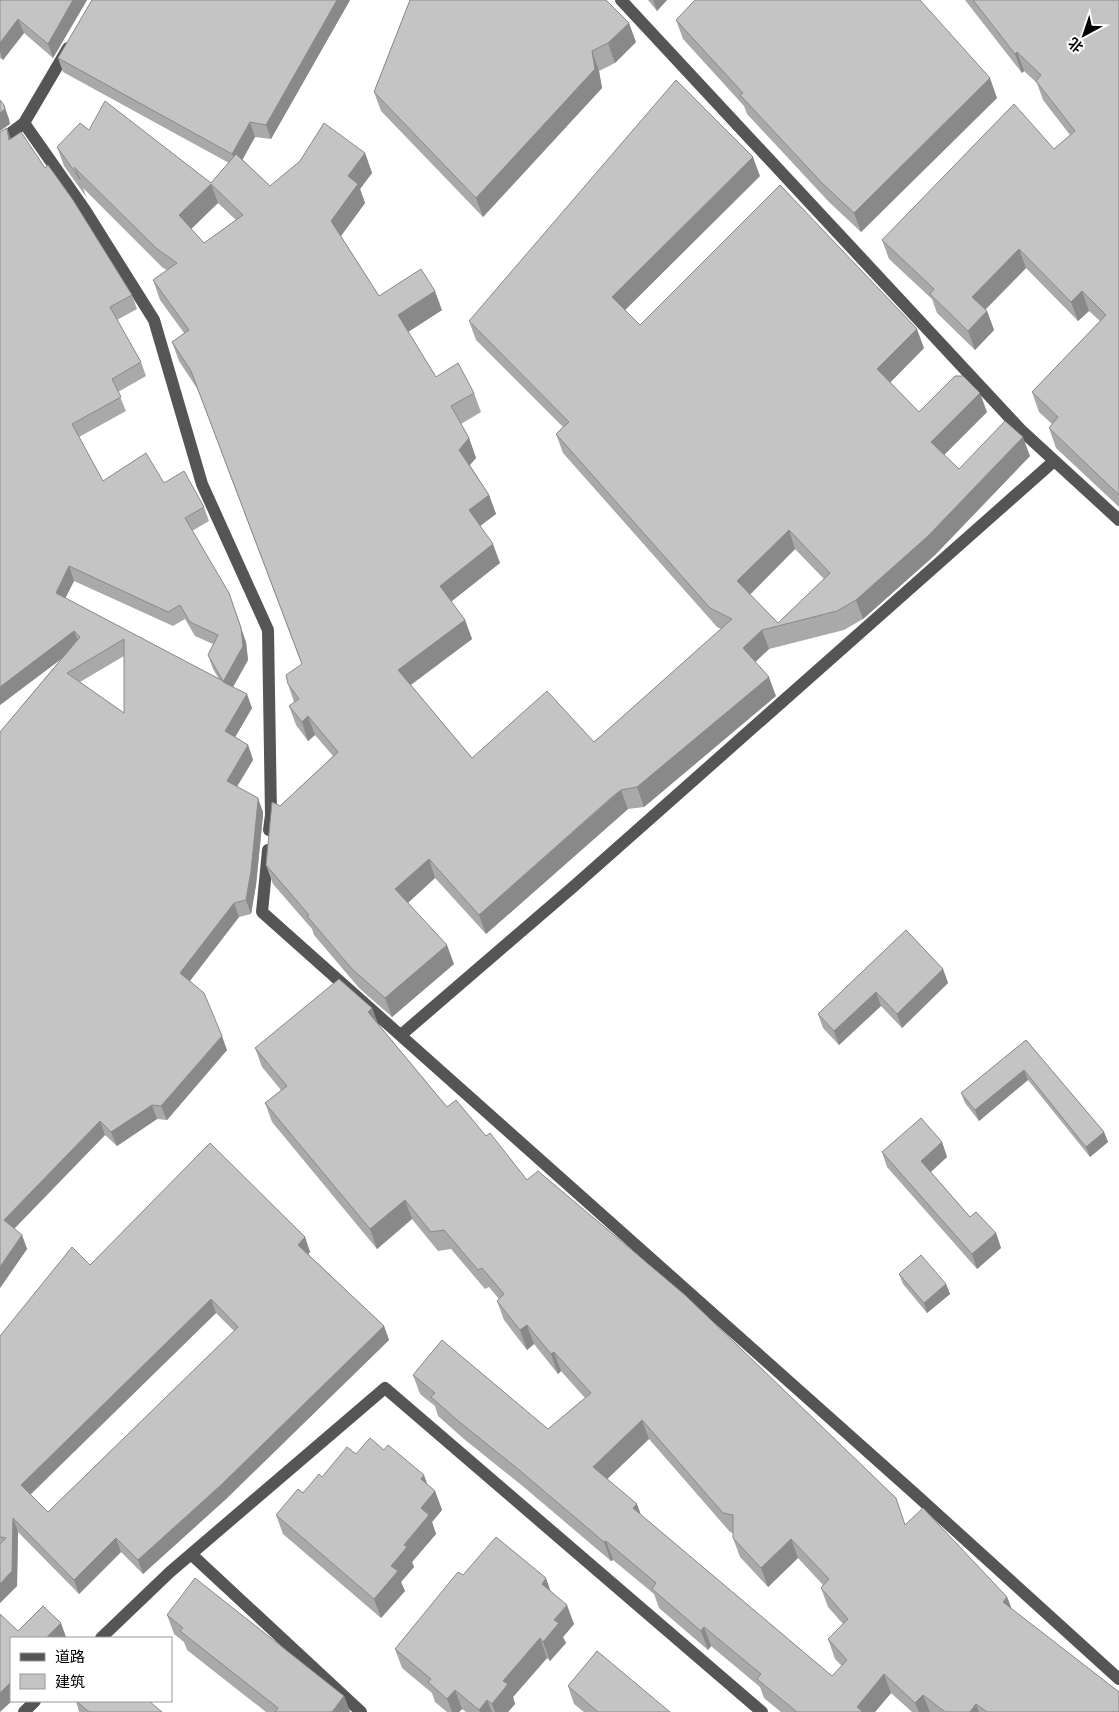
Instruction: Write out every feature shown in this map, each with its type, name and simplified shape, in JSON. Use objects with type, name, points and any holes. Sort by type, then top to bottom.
[{"type":"street","points":[[621,0],[1016,424],[1119,520]]},
{"type":"street","points":[[0,141],[24,123],[72,41]]},
{"type":"street","points":[[24,123],[85,210],[154,320],[202,484],[268,630],[271,815],[262,912],[914,1493],[1119,1679]]},
{"type":"street","points":[[400,1034],[573,887],[1054,461]]},
{"type":"street","points":[[102,1637],[191,1554],[385,1388],[762,1712]]},
{"type":"street","points":[[191,1554],[361,1712]]},
{"type":"street","points":[[24,1712],[34,1702]]},
{"type":"building","points":[[0,0],[73,0],[48,44],[18,19],[0,43]]},
{"type":"building","points":[[92,0],[337,0],[266,125],[250,122],[232,154],[58,58]]},
{"type":"building","points":[[410,0],[606,0],[629,23],[608,43],[592,51],[595,69],[476,198],[374,92]]},
{"type":"building","points":[[695,0],[920,0],[990,78],[854,213],[822,183],[740,95],[743,93],[676,20]]},
{"type":"building","points":[[973,0],[1119,0],[1119,495],[1049,428],[1058,417],[1032,392],[1106,315],[1082,291],[1071,302],[1019,249],[972,297],[987,311],[968,331],[930,294],[934,289],[882,240],[1014,104],[1054,149],[1075,131],[1036,81],[1041,75],[1017,52],[1015,54]]},
{"type":"building","points":[[676,80],[753,157],[612,297],[640,325],[780,185],[917,329],[877,369],[919,412],[955,376],[963,376],[980,393],[931,442],[959,469],[1005,421],[1023,437],[928,536],[856,600],[837,611],[762,630],[743,648],[769,677],[637,787],[621,790],[612,797],[479,915],[429,859],[395,889],[447,945],[385,998],[352,969],[266,865],[272,802],[280,806],[338,752],[308,716],[302,722],[289,706],[299,699],[288,684],[286,675],[302,664],[191,371],[172,342],[189,330],[153,280],[177,263],[156,248],[74,167],[80,179],[57,147],[80,123],[89,130],[105,101],[211,183],[236,154],[270,186],[300,161],[324,123],[365,153],[348,176],[358,184],[331,221],[379,296],[421,269],[435,291],[398,315],[436,377],[458,363],[474,393],[451,406],[469,438],[459,450],[489,495],[469,510],[493,544],[440,586],[465,620],[398,670],[472,758],[547,691],[594,742],[732,619],[710,608],[556,434],[569,422],[469,321]],"holes":[[[211,184],[243,215],[204,243],[179,215]],[[789,530],[830,573],[778,623],[737,581]]]},
{"type":"building","points":[[0,100],[5,109],[0,113]]},
{"type":"building","points":[[7,128],[9,140],[21,132],[45,168],[48,165],[73,200],[132,295],[110,307],[141,362],[112,379],[121,397],[72,424],[103,481],[146,453],[164,483],[184,471],[204,507],[185,518],[229,593],[241,628],[243,646],[223,682],[247,694],[225,731],[248,745],[227,781],[258,798],[258,801],[246,900],[234,903],[180,973],[204,993],[222,1036],[161,1106],[152,1105],[111,1132],[100,1121],[4,1220],[22,1235],[0,1267],[0,732],[80,637],[74,631],[0,687],[0,132]],"holes":[[[69,566],[168,612],[180,605],[190,622],[218,635],[208,655],[223,681],[56,593]],[[124,639],[124,713],[67,673]]]},
{"type":"building","points":[[906,930],[943,969],[897,1014],[876,992],[834,1031],[818,1014]]},
{"type":"building","points":[[339,979],[372,1008],[368,1012],[447,1107],[456,1100],[486,1136],[490,1133],[527,1180],[538,1171],[685,1295],[896,1498],[905,1525],[923,1508],[1007,1597],[1003,1602],[1119,1692],[1119,1712],[987,1712],[976,1704],[970,1712],[945,1712],[923,1695],[915,1703],[884,1674],[857,1707],[863,1712],[797,1712],[757,1679],[761,1674],[704,1627],[701,1631],[652,1589],[656,1583],[457,1420],[431,1397],[435,1393],[413,1375],[442,1340],[548,1429],[591,1393],[554,1352],[551,1354],[527,1325],[520,1330],[497,1301],[504,1294],[482,1268],[478,1270],[444,1230],[431,1232],[405,1200],[370,1229],[265,1103],[287,1086],[255,1048]],"holes":[[[642,1420],[723,1513],[733,1515],[733,1538],[761,1568],[791,1539],[829,1579],[821,1588],[848,1619],[828,1639],[847,1660],[832,1676],[633,1508],[637,1504],[593,1467]]]},
{"type":"building","points":[[1026,1040],[1104,1132],[1086,1147],[1024,1070],[975,1110],[961,1093]]},
{"type":"building","points":[[921,1118],[942,1142],[921,1161],[970,1217],[976,1212],[996,1233],[972,1254],[882,1152]]},
{"type":"building","points":[[210,1143],[305,1237],[298,1245],[384,1326],[221,1485],[138,1560],[116,1538],[74,1580],[13,1518],[12,1571],[0,1584],[0,1544],[6,1538],[0,1537],[0,1336],[72,1247],[90,1265]],"holes":[[[211,1299],[238,1327],[48,1512],[21,1485]]]},
{"type":"building","points":[[921,1255],[946,1284],[924,1303],[899,1274]]},
{"type":"building","points":[[370,1438],[384,1450],[388,1445],[424,1475],[421,1479],[435,1491],[421,1508],[429,1515],[404,1545],[407,1547],[391,1566],[398,1571],[374,1599],[276,1515],[298,1489],[303,1493],[319,1474],[322,1477],[347,1447],[356,1454]]},
{"type":"building","points":[[496,1537],[546,1578],[542,1584],[567,1605],[554,1620],[559,1623],[543,1642],[540,1638],[503,1681],[508,1684],[492,1704],[487,1700],[479,1710],[455,1690],[447,1699],[428,1682],[431,1679],[395,1649],[458,1572],[463,1575]]},
{"type":"building","points":[[195,1578],[344,1696],[332,1712],[275,1712],[278,1708],[180,1631],[183,1628],[167,1615]]},
{"type":"building","points":[[43,1606],[61,1623],[47,1637],[10,1637],[10,1683],[0,1693],[0,1614],[18,1631]]},
{"type":"building","points":[[597,1651],[670,1712],[598,1712],[568,1686]]},
{"type":"building","points":[[77,1702],[150,1702],[162,1712],[89,1712]]}]
